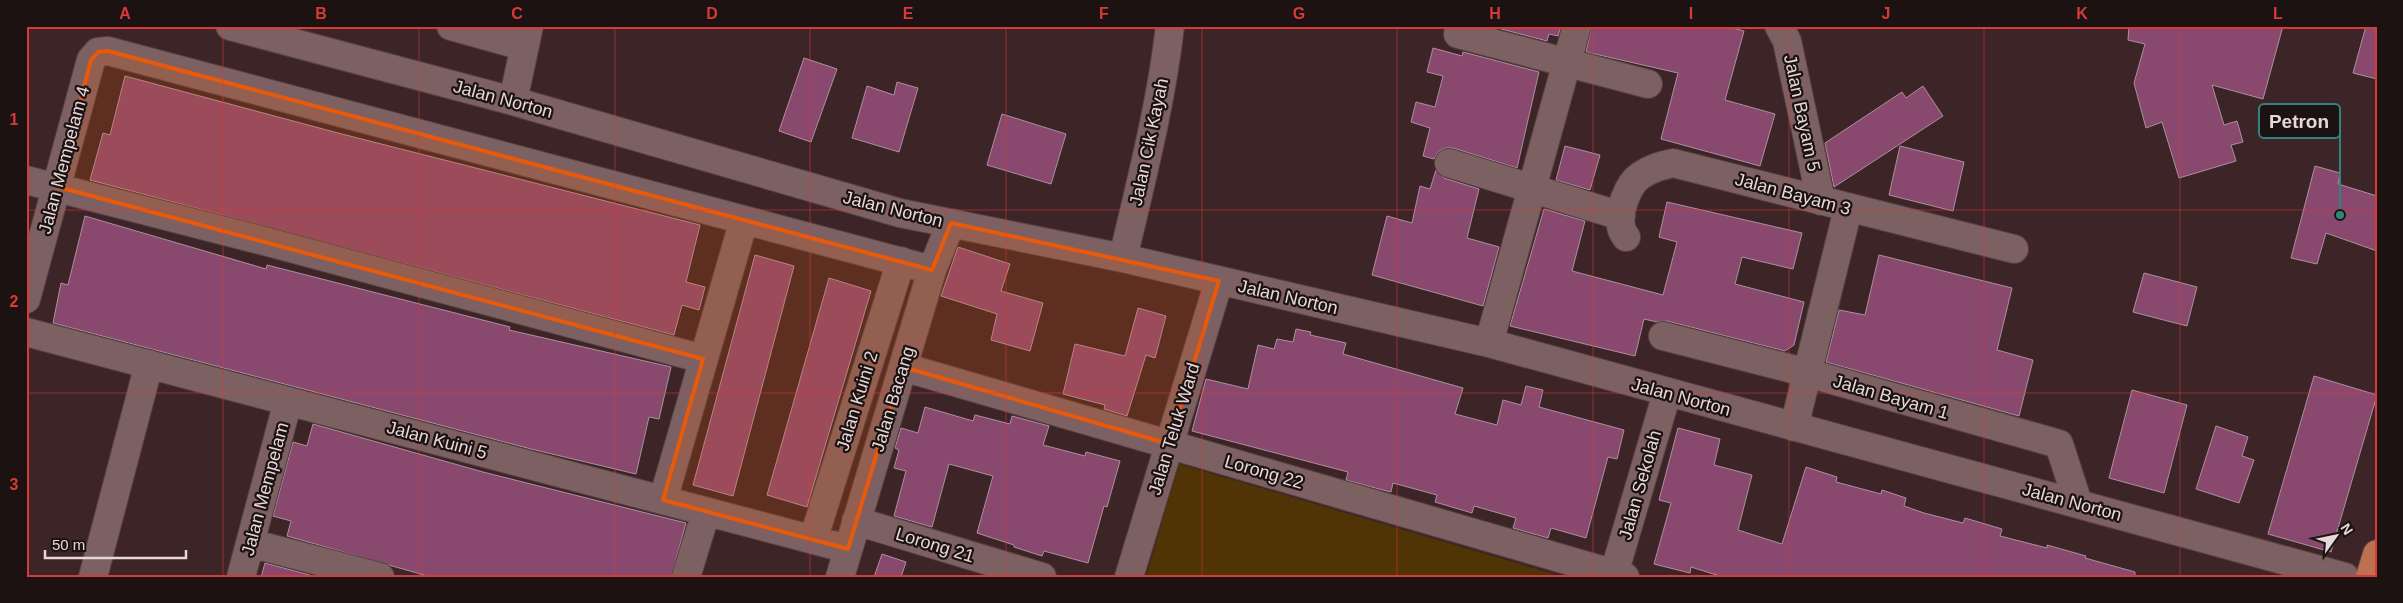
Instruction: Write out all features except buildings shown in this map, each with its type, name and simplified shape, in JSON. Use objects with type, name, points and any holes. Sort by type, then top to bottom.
[{"type":"highway","points":[[2370,577],[2377,554]]},
{"type":"street","name":"Jalan Norton","points":[[230,26],[513,101],[900,214],[1123,258],[1489,343],[2345,577]]},
{"type":"street","points":[[451,26],[526,36],[513,101]]},
{"type":"street","name":"Jalan Cik Kayah","points":[[1123,258],[1150,147],[1170,26]]},
{"type":"street","points":[[1489,343],[1577,26]]},
{"type":"street","name":"Jalan Bayam 5","points":[[1779,26],[1787,41],[1820,201]]},
{"type":"street","points":[[1458,34],[1648,84]]},
{"type":"street","name":"Jalan Mempelam 4","points":[[26,300],[91,60],[98,52],[108,51],[744,220]]},
{"type":"street","points":[[1449,163],[1533,189]]},
{"type":"street","name":"Jalan Bayam 3","points":[[1533,189],[1624,226],[1627,194],[1638,177],[1655,167],[1673,163],[1848,209],[2014,249]]},
{"type":"street","points":[[26,180],[703,359]]},
{"type":"street","points":[[1794,427],[1848,209]]},
{"type":"street","points":[[663,500],[744,220],[932,270]]},
{"type":"street","name":"Jalan Bacang","points":[[840,577],[932,270],[951,223]]},
{"type":"street","name":"Jalan Kuini 2","points":[[813,540],[900,261]]},
{"type":"street","name":"Jalan Teluk Ward","points":[[1129,577],[1219,281]]},
{"type":"street","name":"Jalan Kuini 5","points":[[26,332],[848,549]]},
{"type":"street","name":"Jalan Bayam 1","points":[[1663,336],[1808,373],[2059,444],[2078,503]]},
{"type":"street","points":[[93,577],[148,364]]},
{"type":"street","name":"Lorong 22","points":[[903,367],[1617,576]]},
{"type":"street","name":"Jalan Sekolah","points":[[1617,576],[1667,393]]},
{"type":"street","name":"Jalan Mempelam","points":[[241,577],[288,401]]},
{"type":"street","points":[[686,577],[706,512]]},
{"type":"street","name":"Lorong 21","points":[[856,521],[1042,577]]},
{"type":"street","points":[[250,543],[380,577]]},
{"type":"highlighted area","points":[[108,51],[932,270],[951,223],[1219,281],[1169,444],[903,367],[848,549],[663,500],[703,359],[58,187],[91,60],[98,52]]},
{"type":"shaded area","points":[[1179,464],[1563,577],[1146,577]]},
{"type":"place","name":"Petron","points":[[2340,215]]}]
